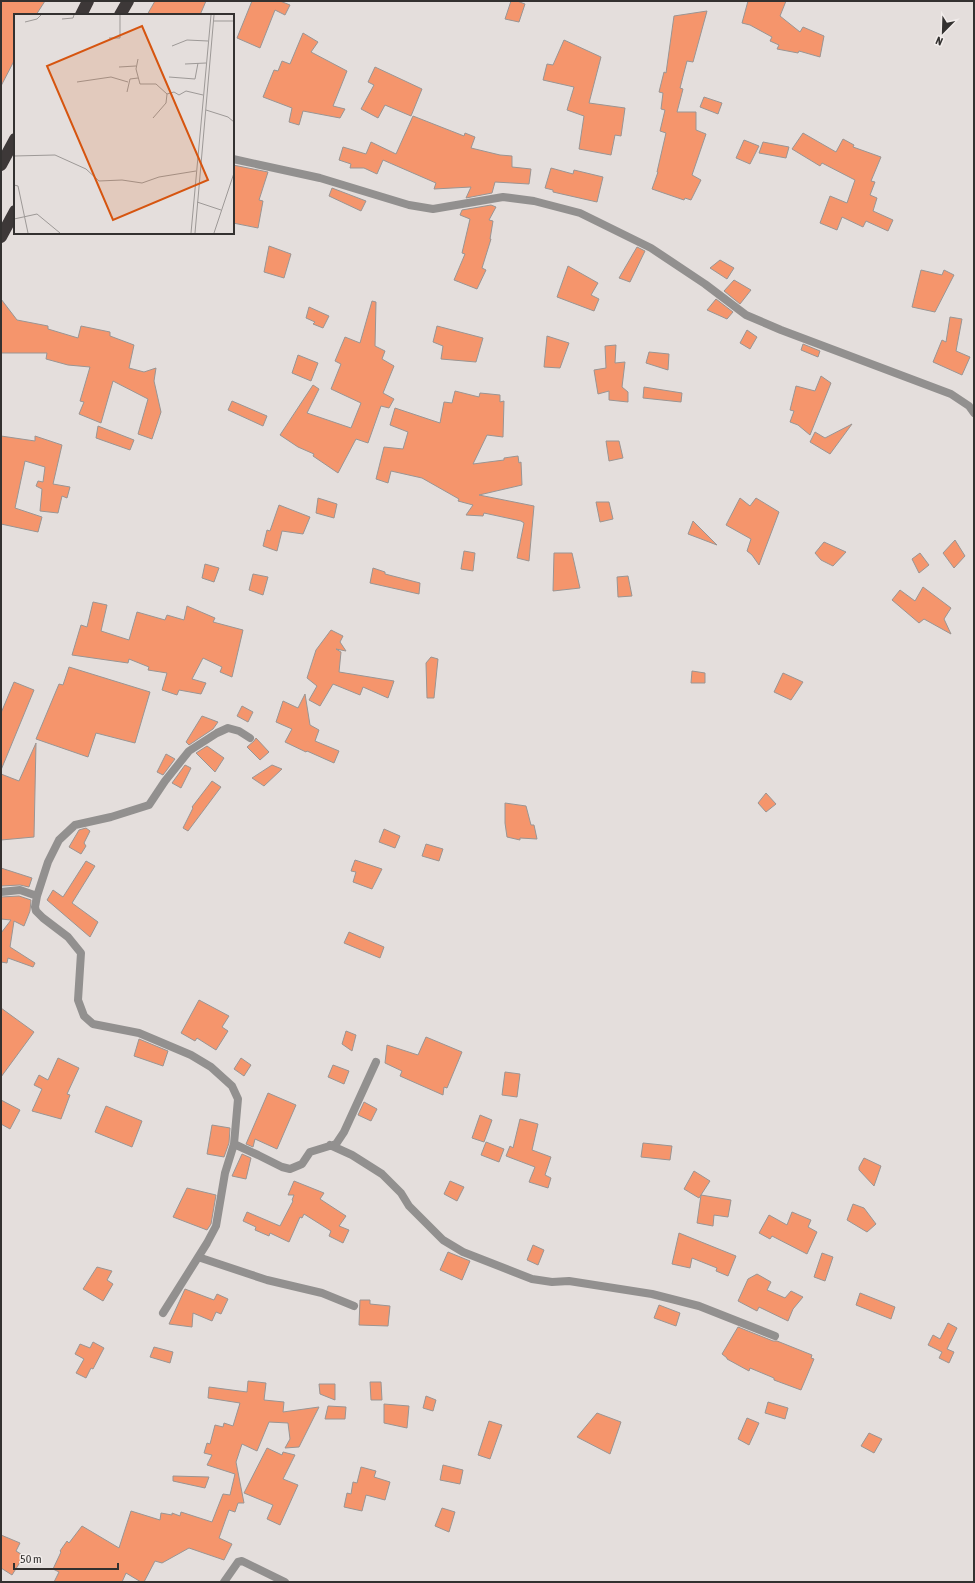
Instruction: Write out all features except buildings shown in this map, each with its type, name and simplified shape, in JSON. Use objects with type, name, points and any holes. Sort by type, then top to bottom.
[{"type":"highway","points":[[82,14],[88,1]]},
{"type":"highway","points":[[121,14],[128,1]]},
{"type":"highway","points":[[1,165],[14,140]]},
{"type":"highway","points":[[1,237],[14,213]]},
{"type":"street","points":[[234,159],[320,178],[409,205],[433,209],[503,197],[534,201],[580,213],[651,248],[705,284],[746,314],[781,330],[951,394],[969,406],[974,413]]},
{"type":"street","points":[[163,1313],[216,1226],[225,1173],[234,1144],[238,1098],[232,1086],[211,1067],[191,1055],[139,1033],[93,1024],[84,1016],[78,1000],[82,953],[68,937],[43,918],[36,911],[35,907],[48,862],[59,840],[75,825],[111,817],[149,805],[165,781],[189,751],[217,733],[228,728],[239,731],[250,738]]},
{"type":"street","points":[[1,892],[20,890],[37,896]]},
{"type":"street","points":[[234,1144],[282,1168],[290,1169],[302,1164],[310,1152],[336,1144],[344,1132],[376,1062]]},
{"type":"street","points":[[330,1145],[352,1155],[382,1174],[401,1193],[409,1206],[443,1240],[463,1252],[532,1279],[552,1282],[568,1281],[652,1294],[699,1306],[775,1336]]},
{"type":"street","points":[[198,1257],[267,1280],[322,1293],[354,1306]]},
{"type":"street","points":[[224,1582],[238,1562],[242,1561],[285,1582]]}]
